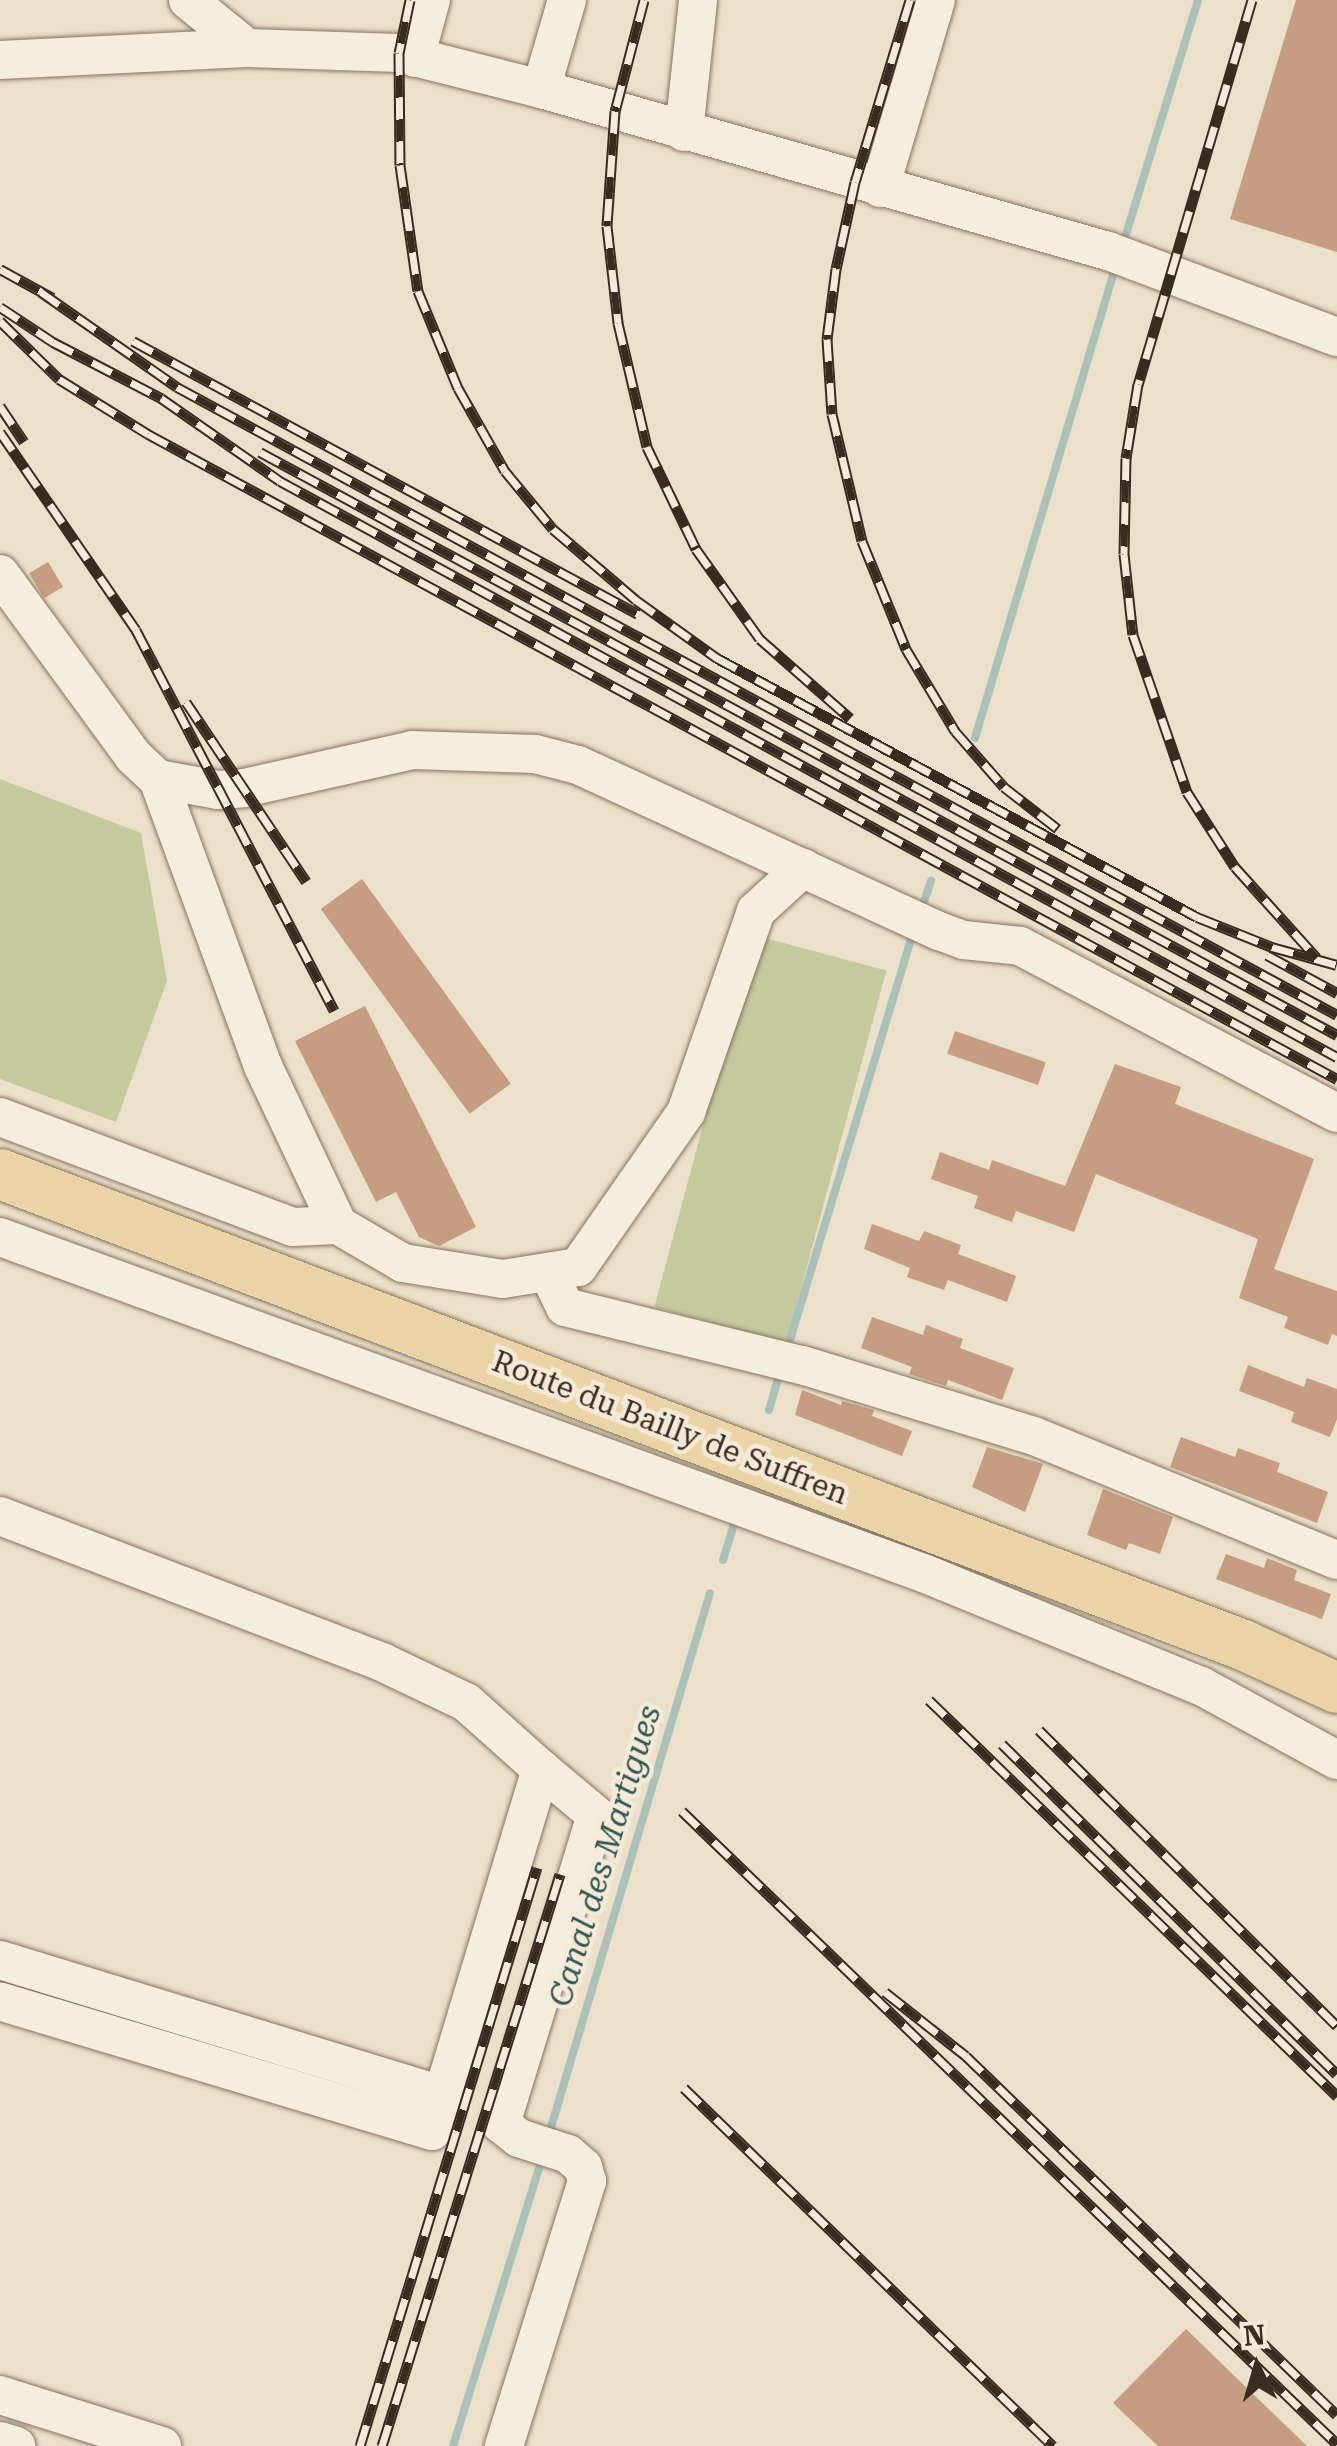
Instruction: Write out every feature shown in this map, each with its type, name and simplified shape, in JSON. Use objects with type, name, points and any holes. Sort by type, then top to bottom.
[{"type":"main road","name":"Route du Bailly de Suffren","points":[[0,1174],[1243,1644],[1337,1688]]},
{"type":"street","points":[[188,0],[247,48]]},
{"type":"street","points":[[416,58],[432,0]]},
{"type":"street","points":[[542,89],[567,0]]},
{"type":"street","points":[[684,132],[698,0]]},
{"type":"street","points":[[880,188],[936,0]]},
{"type":"street","points":[[0,39],[54,56]]},
{"type":"street","points":[[0,60],[247,48],[399,53],[542,89],[1108,252],[1337,336]]},
{"type":"street","points":[[3,584],[132,756],[158,778],[218,790],[244,788],[412,750],[535,754],[578,766],[940,931],[964,940],[1020,946],[1337,1113]]},
{"type":"street","points":[[158,778],[263,1066],[338,1225]]},
{"type":"street","points":[[0,1116],[292,1227],[338,1225],[403,1263],[503,1279],[578,1267],[686,1112],[756,910],[803,868]]},
{"type":"street","points":[[0,1236],[926,1574],[1201,1686],[1337,1760]]},
{"type":"street","points":[[548,1272],[566,1307],[802,1365],[1034,1436],[1337,1560]]},
{"type":"street","points":[[0,1516],[416,1678],[466,1702],[596,1815],[501,2124],[519,2138],[568,2154],[583,2167],[586,2182],[504,2446]]},
{"type":"street","points":[[0,2001],[432,2131],[541,1769]]},
{"type":"street","points":[[0,1960],[444,2096]]},
{"type":"street","points":[[0,2395],[162,2446]]},
{"type":"street","points":[[0,2441],[16,2446]]},
{"type":"green space","points":[[0,779],[141,833],[167,981],[116,1122],[0,1079]]},
{"type":"green space","points":[[754,935],[886,970],[787,1342],[654,1307]]},
{"type":"building","points":[[1296,0],[1337,0],[1337,252],[1230,219]]},
{"type":"building","points":[[48,562],[63,587],[44,598],[29,573]]},
{"type":"building","points":[[362,879],[511,1084],[469,1114],[321,909]]},
{"type":"building","points":[[365,1006],[476,1227],[439,1246],[419,1237],[396,1192],[376,1202],[295,1041]]},
{"type":"building","points":[[955,1031],[1046,1062],[1038,1085],[947,1054]]},
{"type":"building","points":[[1115,1064],[1181,1087],[1175,1104],[1314,1159],[1274,1269],[1337,1291],[1337,1336],[1332,1334],[1328,1345],[1284,1328],[1288,1317],[1239,1298],[1258,1239],[1096,1174],[1074,1232],[1016,1211],[1012,1222],[974,1208],[978,1196],[931,1179],[940,1152],[989,1170],[992,1160],[1065,1186]]},
{"type":"building","points":[[872,1224],[919,1241],[924,1231],[961,1245],[958,1254],[1016,1276],[1007,1302],[948,1280],[944,1290],[907,1277],[910,1268],[864,1249]]},
{"type":"building","points":[[872,1317],[923,1335],[926,1325],[963,1339],[960,1348],[1014,1368],[1002,1400],[948,1380],[946,1386],[909,1374],[912,1367],[861,1348]]},
{"type":"building","points":[[1248,1365],[1304,1387],[1307,1378],[1337,1389],[1337,1419],[1330,1437],[1291,1422],[1294,1412],[1239,1391]]},
{"type":"building","points":[[802,1390],[841,1405],[842,1401],[874,1410],[872,1416],[912,1431],[902,1456],[795,1415]]},
{"type":"building","points":[[1181,1437],[1235,1457],[1238,1448],[1280,1463],[1277,1472],[1328,1492],[1317,1523],[1170,1467]]},
{"type":"building","points":[[987,1447],[1043,1464],[1025,1512],[972,1487]]},
{"type":"building","points":[[1103,1489],[1173,1517],[1160,1554],[1129,1543],[1126,1550],[1087,1535]]},
{"type":"building","points":[[1226,1554],[1264,1568],[1267,1558],[1297,1570],[1294,1580],[1331,1594],[1322,1619],[1216,1579]]},
{"type":"building","points":[[1186,2329],[1307,2446],[1158,2446],[1113,2403]]},
{"type":"waterway","points":[[1123,244],[1198,0]]},
{"type":"waterway","points":[[975,738],[1114,273]]},
{"type":"waterway","points":[[921,910],[931,881]]},
{"type":"waterway","points":[[787,1350],[913,933]]},
{"type":"waterway","points":[[769,1410],[779,1376]]},
{"type":"waterway","points":[[723,1560],[735,1521]]},
{"type":"waterway","name":"Canal des Martigues","points":[[549,2134],[710,1593]]},
{"type":"waterway","name":"Canal des Martigues","points":[[453,2446],[539,2168]]},
{"type":"railway","points":[[410,0],[399,53],[400,165],[418,291],[458,388],[505,471],[553,529],[636,600],[717,658],[1197,917],[1272,947],[1337,965]]},
{"type":"railway","points":[[644,0],[615,111],[607,226],[618,323],[647,447],[696,549],[760,639],[850,718]]},
{"type":"railway","points":[[910,0],[855,182],[836,269],[827,339],[832,414],[862,541],[906,649],[955,731],[1004,787],[1058,829]]},
{"type":"railway","points":[[1252,0],[1138,384],[1126,458],[1124,554],[1133,635],[1187,792],[1235,867],[1317,958]]},
{"type":"railway","points":[[0,269],[53,298]]},
{"type":"railway","points":[[41,292],[177,387],[1337,1015]]},
{"type":"railway","points":[[0,307],[53,342],[161,398],[280,481],[1337,1057]]},
{"type":"railway","points":[[0,321],[59,379],[148,434],[1337,1079]]},
{"type":"railway","points":[[133,341],[638,614]]},
{"type":"railway","points":[[0,406],[24,442]]},
{"type":"railway","points":[[0,432],[136,630],[334,1011]]},
{"type":"railway","points":[[260,452],[1337,1035]]},
{"type":"railway","points":[[186,702],[306,881]]},
{"type":"railway","points":[[1267,955],[1337,993]]},
{"type":"railway","points":[[929,1700],[1337,2096]]},
{"type":"railway","points":[[1039,1730],[1337,2026]]},
{"type":"railway","points":[[1002,1744],[1337,2074]]},
{"type":"railway","points":[[682,1811],[1337,2444]]},
{"type":"railway","points":[[360,2446],[537,1867]]},
{"type":"railway","points":[[382,2446],[560,1874]]},
{"type":"railway","points":[[885,1992],[966,2056],[1337,2415]]},
{"type":"railway","points":[[684,2088],[1053,2446]]}]
